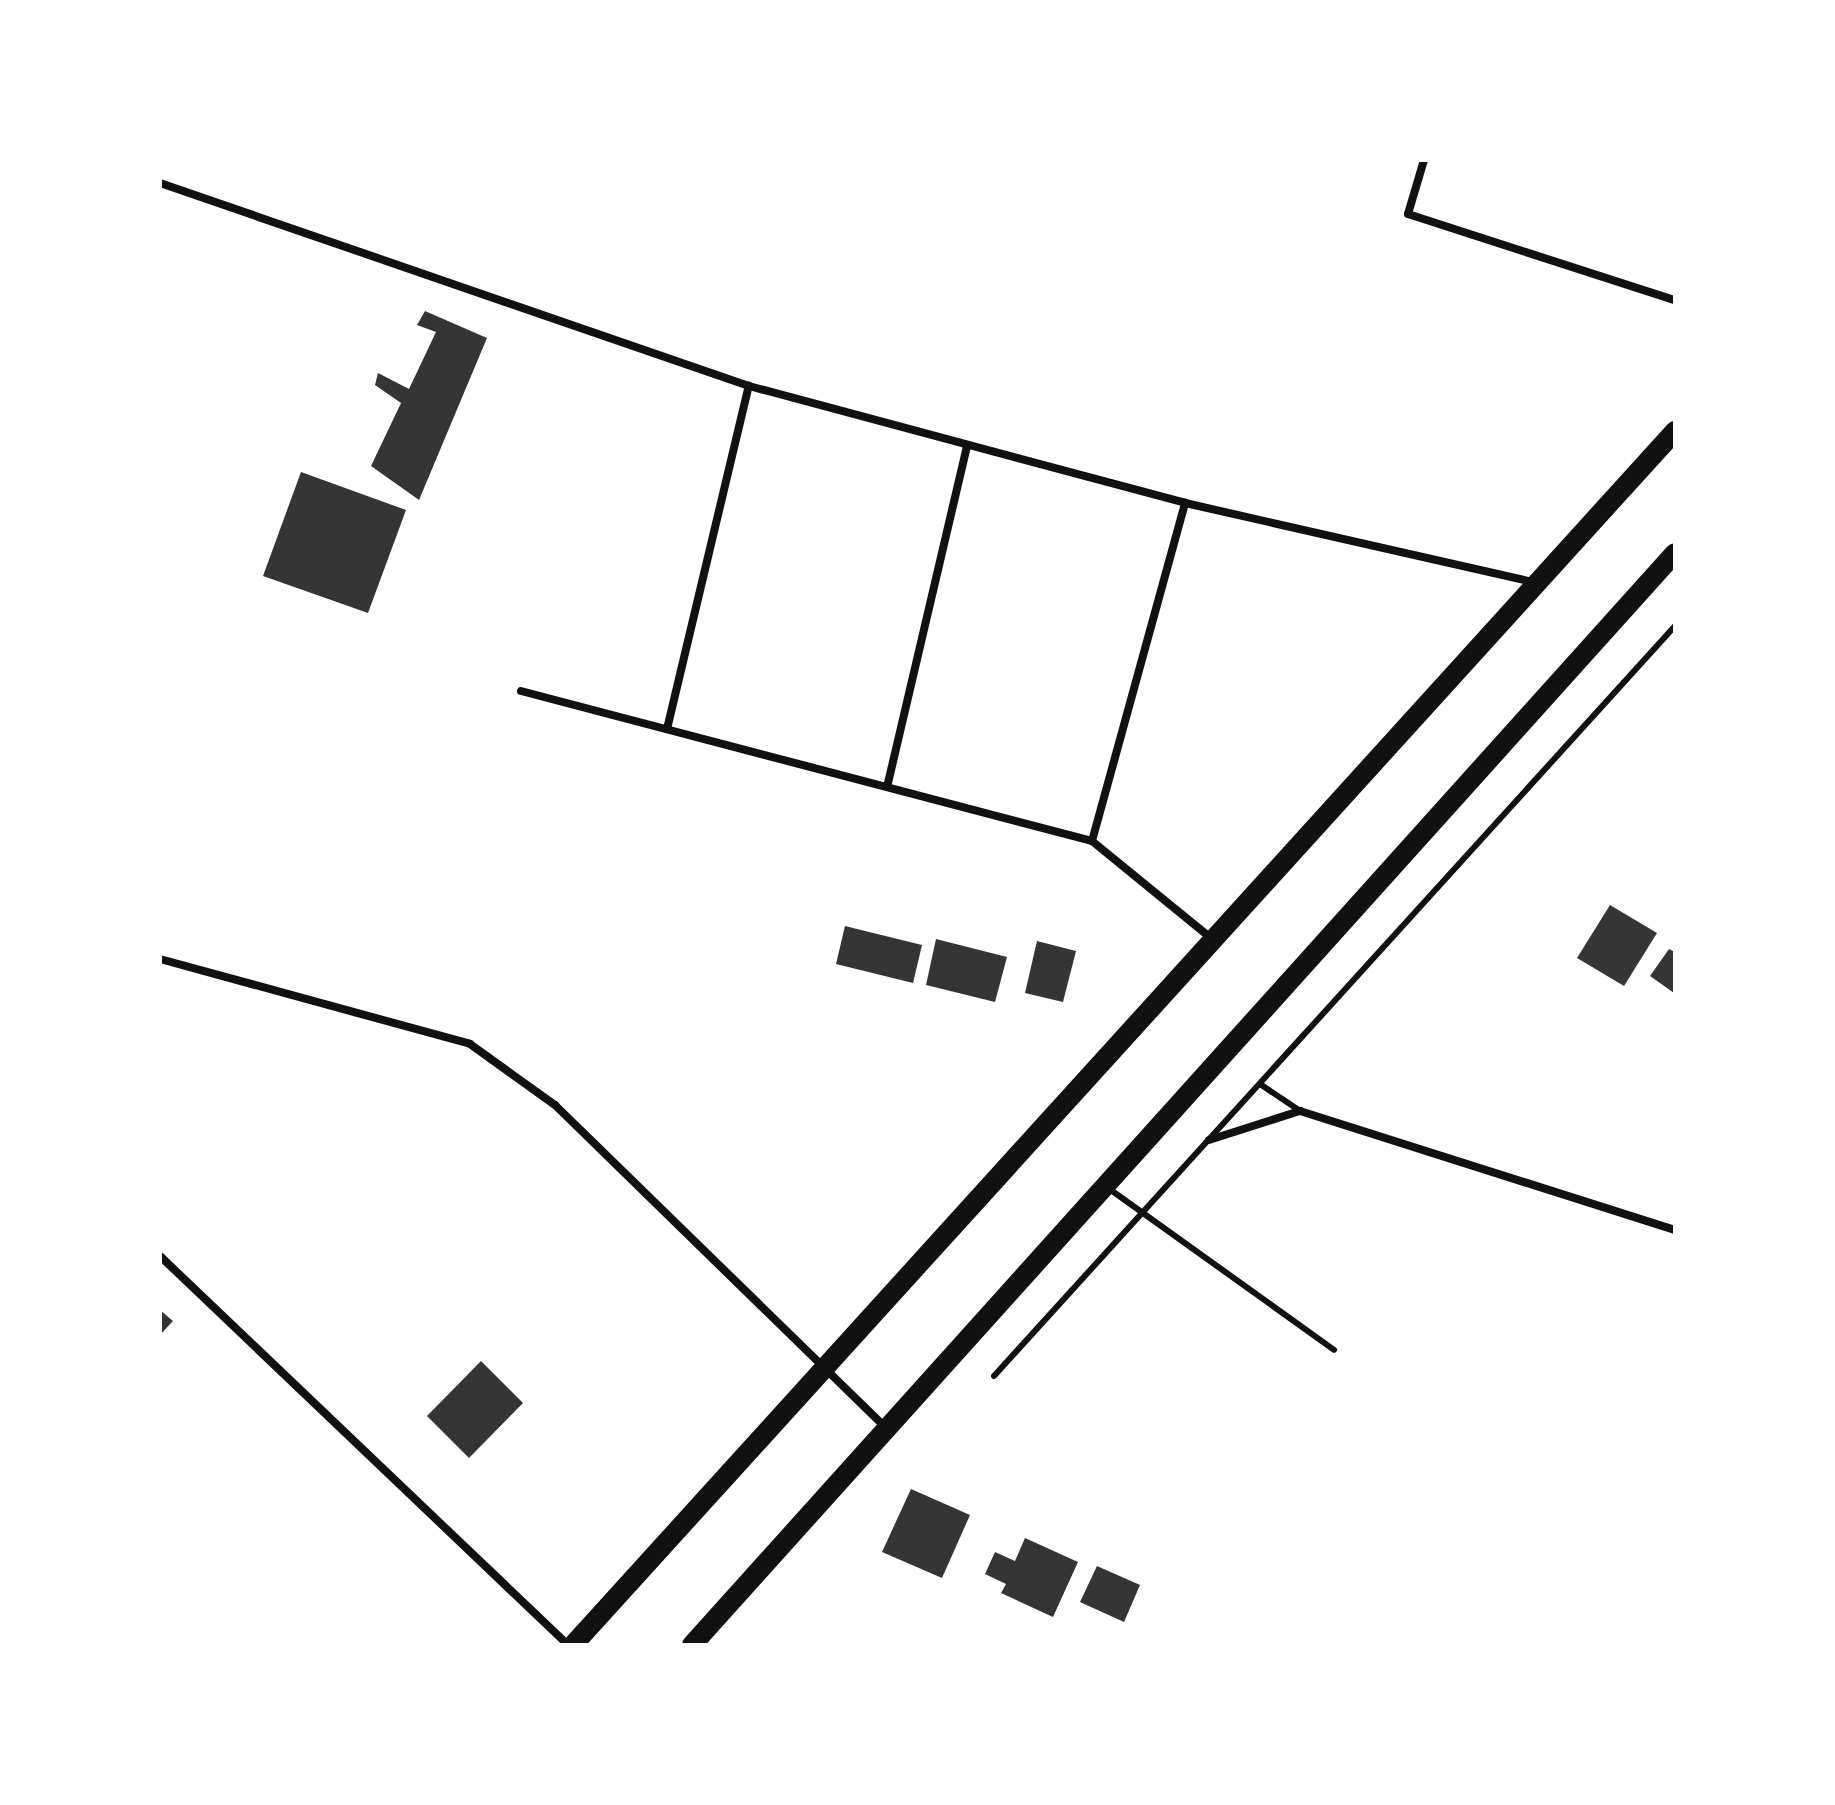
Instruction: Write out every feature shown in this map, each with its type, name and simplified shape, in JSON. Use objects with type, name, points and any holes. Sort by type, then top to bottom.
[{"type":"main road","points":[[571,1645],[1675,431]]},
{"type":"main road","points":[[692,1645],[1675,553]]},
{"type":"street","points":[[1424,160],[1408,214],[1675,300]]},
{"type":"street","points":[[160,183],[749,386],[1185,503],[1537,583]]},
{"type":"street","points":[[667,729],[749,386]]},
{"type":"street","points":[[888,783],[967,446]]},
{"type":"street","points":[[1092,841],[1185,503]]},
{"type":"street","points":[[521,691],[888,783],[1092,841],[1211,939]]},
{"type":"street","points":[[160,959],[470,1044],[555,1105],[886,1428]]},
{"type":"street","points":[[1209,1140],[1300,1111],[1675,1230]]},
{"type":"street","points":[[160,1256],[571,1645]]},
{"type":"lane","points":[[994,1376],[1675,626]]},
{"type":"lane","points":[[1260,1084],[1300,1111]]},
{"type":"lane","points":[[1105,1186],[1334,1350]]},
{"type":"building","points":[[425,311],[487,338],[419,500],[371,466],[401,403],[375,385],[378,373],[409,389],[436,332],[417,325]]},
{"type":"building","points":[[301,472],[406,510],[368,613],[263,576]]},
{"type":"building","points":[[1610,905],[1657,933],[1624,986],[1577,958]]},
{"type":"building","points":[[845,926],[922,945],[913,983],[836,964]]},
{"type":"building","points":[[936,939],[1007,957],[995,1002],[926,985]]},
{"type":"building","points":[[1037,941],[1076,951],[1063,1002],[1025,993]]},
{"type":"building","points":[[1669,949],[1675,952],[1674,993],[1650,976]]},
{"type":"building","points":[[160,1310],[173,1321],[160,1335]]},
{"type":"building","points":[[481,1361],[523,1403],[469,1458],[427,1416]]},
{"type":"building","points":[[911,1489],[970,1515],[942,1578],[882,1552]]},
{"type":"building","points":[[1025,1538],[1078,1562],[1053,1617],[1001,1593],[1006,1584],[985,1574],[995,1552],[1015,1561]]},
{"type":"building","points":[[1097,1566],[1140,1585],[1124,1622],[1080,1602]]}]
